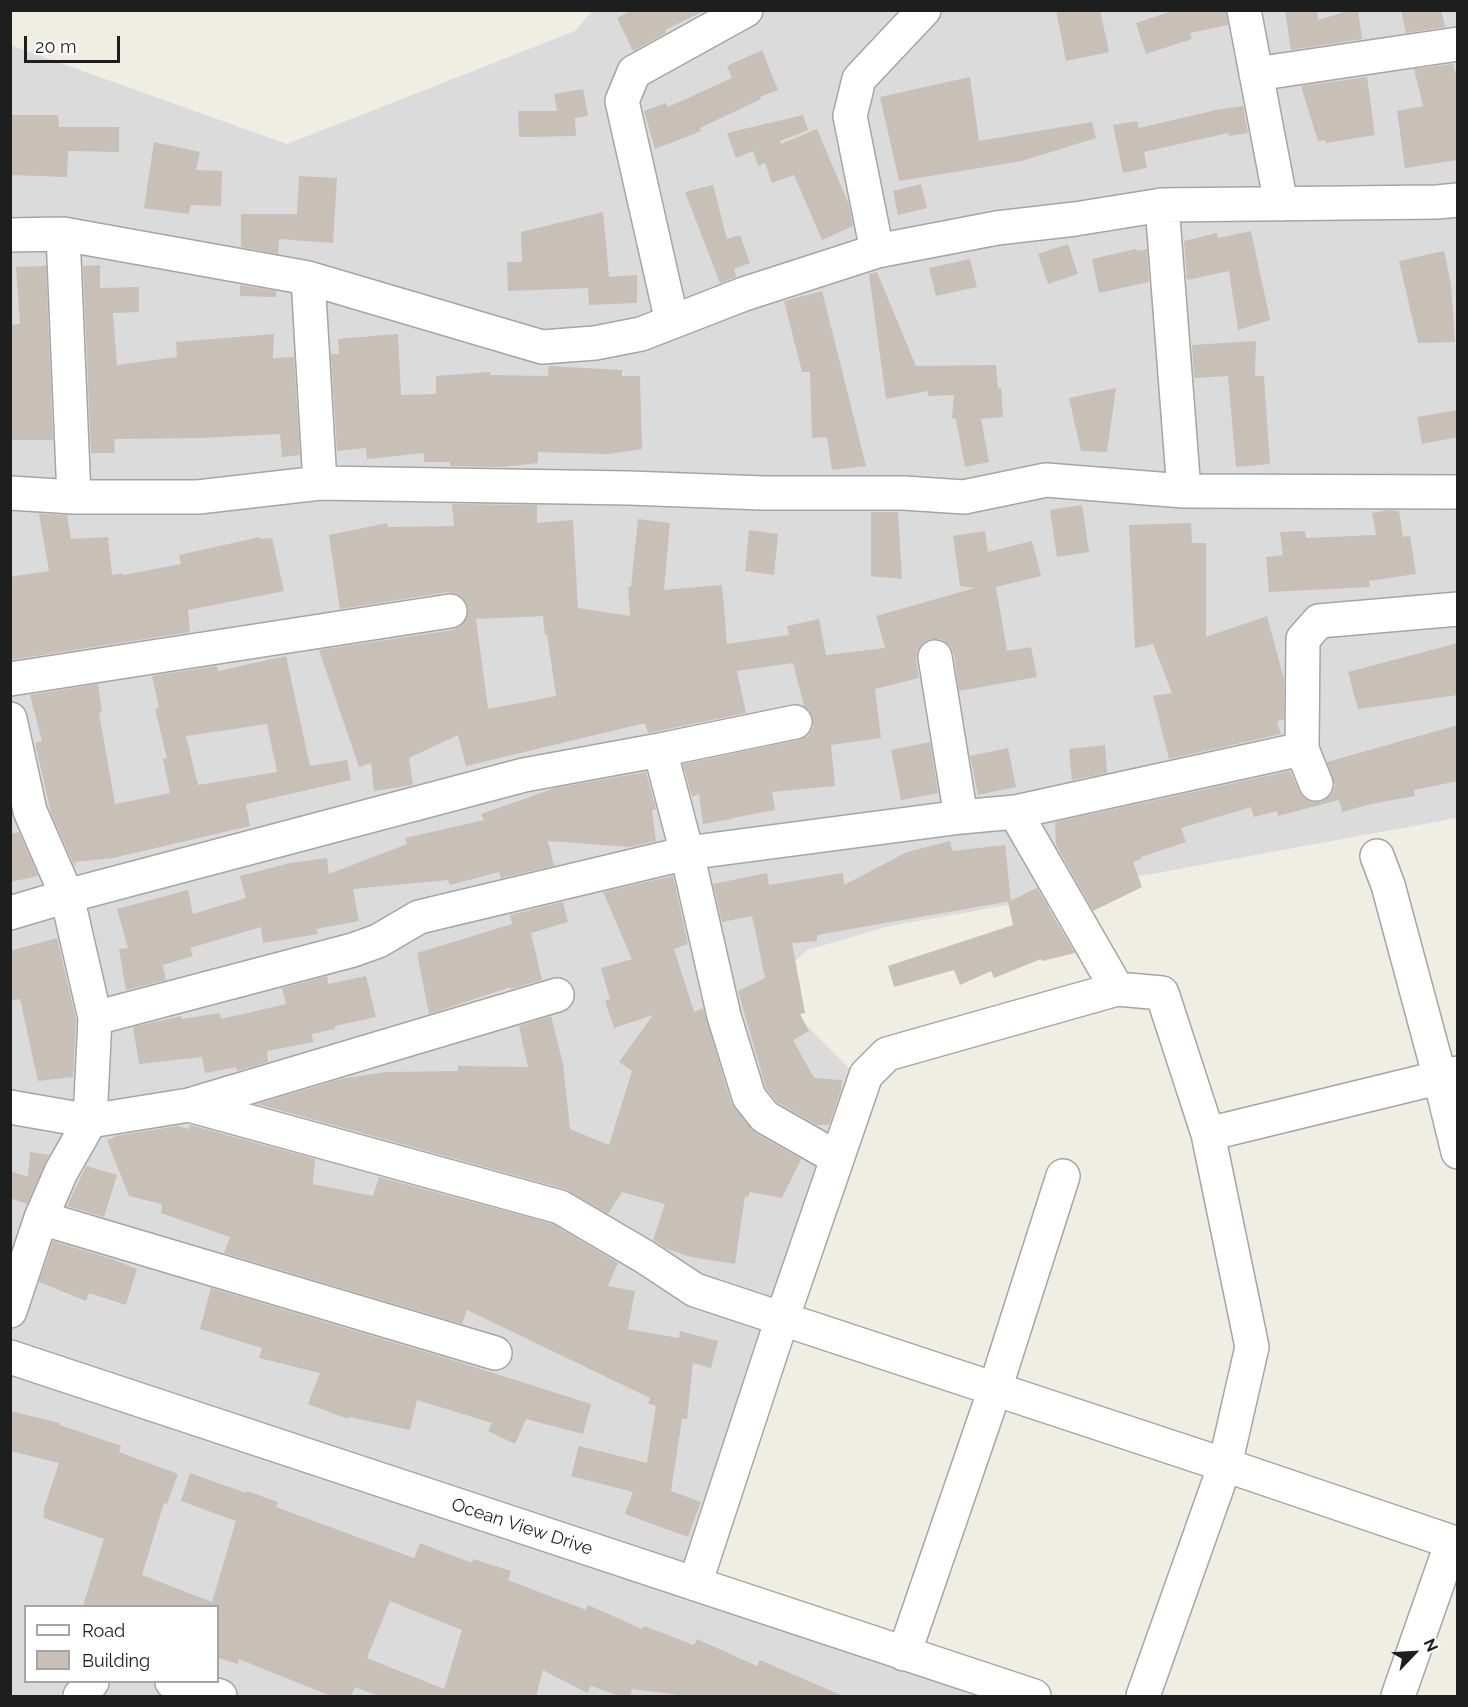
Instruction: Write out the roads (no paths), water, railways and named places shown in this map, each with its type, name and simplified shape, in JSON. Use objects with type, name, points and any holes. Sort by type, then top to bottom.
[{"type":"street","points":[[672,322],[622,101],[634,72],[746,10]]},
{"type":"street","points":[[877,251],[850,116],[859,79],[924,10]]},
{"type":"street","points":[[1244,10],[1281,204]]},
{"type":"street","points":[[1256,74],[1458,44]]},
{"type":"street","points":[[10,236],[63,234],[308,278],[542,347],[595,343],[641,334],[744,294],[877,251],[997,228],[1075,219],[1162,205],[1458,200]]},
{"type":"street","points":[[1162,205],[1184,491]]},
{"type":"street","points":[[63,234],[74,497]]},
{"type":"street","points":[[308,278],[320,483]]},
{"type":"street","points":[[10,493],[74,497],[198,497],[320,483],[964,496],[1046,480],[1184,491],[1458,492]]},
{"type":"street","points":[[1316,784],[1302,749],[1303,639],[1319,621],[1458,609]]},
{"type":"street","points":[[10,679],[450,611]]},
{"type":"street","points":[[935,657],[961,817]]},
{"type":"street","points":[[10,719],[20,813],[67,896],[95,1018],[90,1121],[61,1172],[41,1218],[10,1311]]},
{"type":"street","points":[[10,913],[524,775],[795,722]]},
{"type":"street","points":[[95,1018],[353,950],[378,941],[419,917],[687,854],[1014,812],[1302,749]]},
{"type":"street","points":[[660,750],[687,854],[724,1016],[749,1097],[765,1118],[837,1158]]},
{"type":"street","points":[[1014,812],[1117,989]]},
{"type":"street","points":[[1377,856],[1449,1075],[1458,1152]]},
{"type":"street","points":[[695,1584],[782,1319],[866,1075],[887,1054],[1117,989],[1162,993],[1208,1134],[1252,1347],[1225,1465],[1143,1696]]},
{"type":"street","points":[[10,1107],[90,1121],[189,1105],[556,995]]},
{"type":"street","points":[[1208,1134],[1449,1075]]},
{"type":"street","points":[[189,1105],[560,1207],[645,1257],[695,1290],[1455,1543],[1398,1696]]},
{"type":"street","points":[[904,1654],[995,1389],[1063,1176]]},
{"type":"street","points":[[41,1218],[495,1353]]},
{"type":"street","name":"Ocean View Drive","points":[[10,1357],[1034,1696]]},
{"type":"street","points":[[80,1696],[91,1683]]},
{"type":"street","points":[[175,1683],[220,1696]]}]
